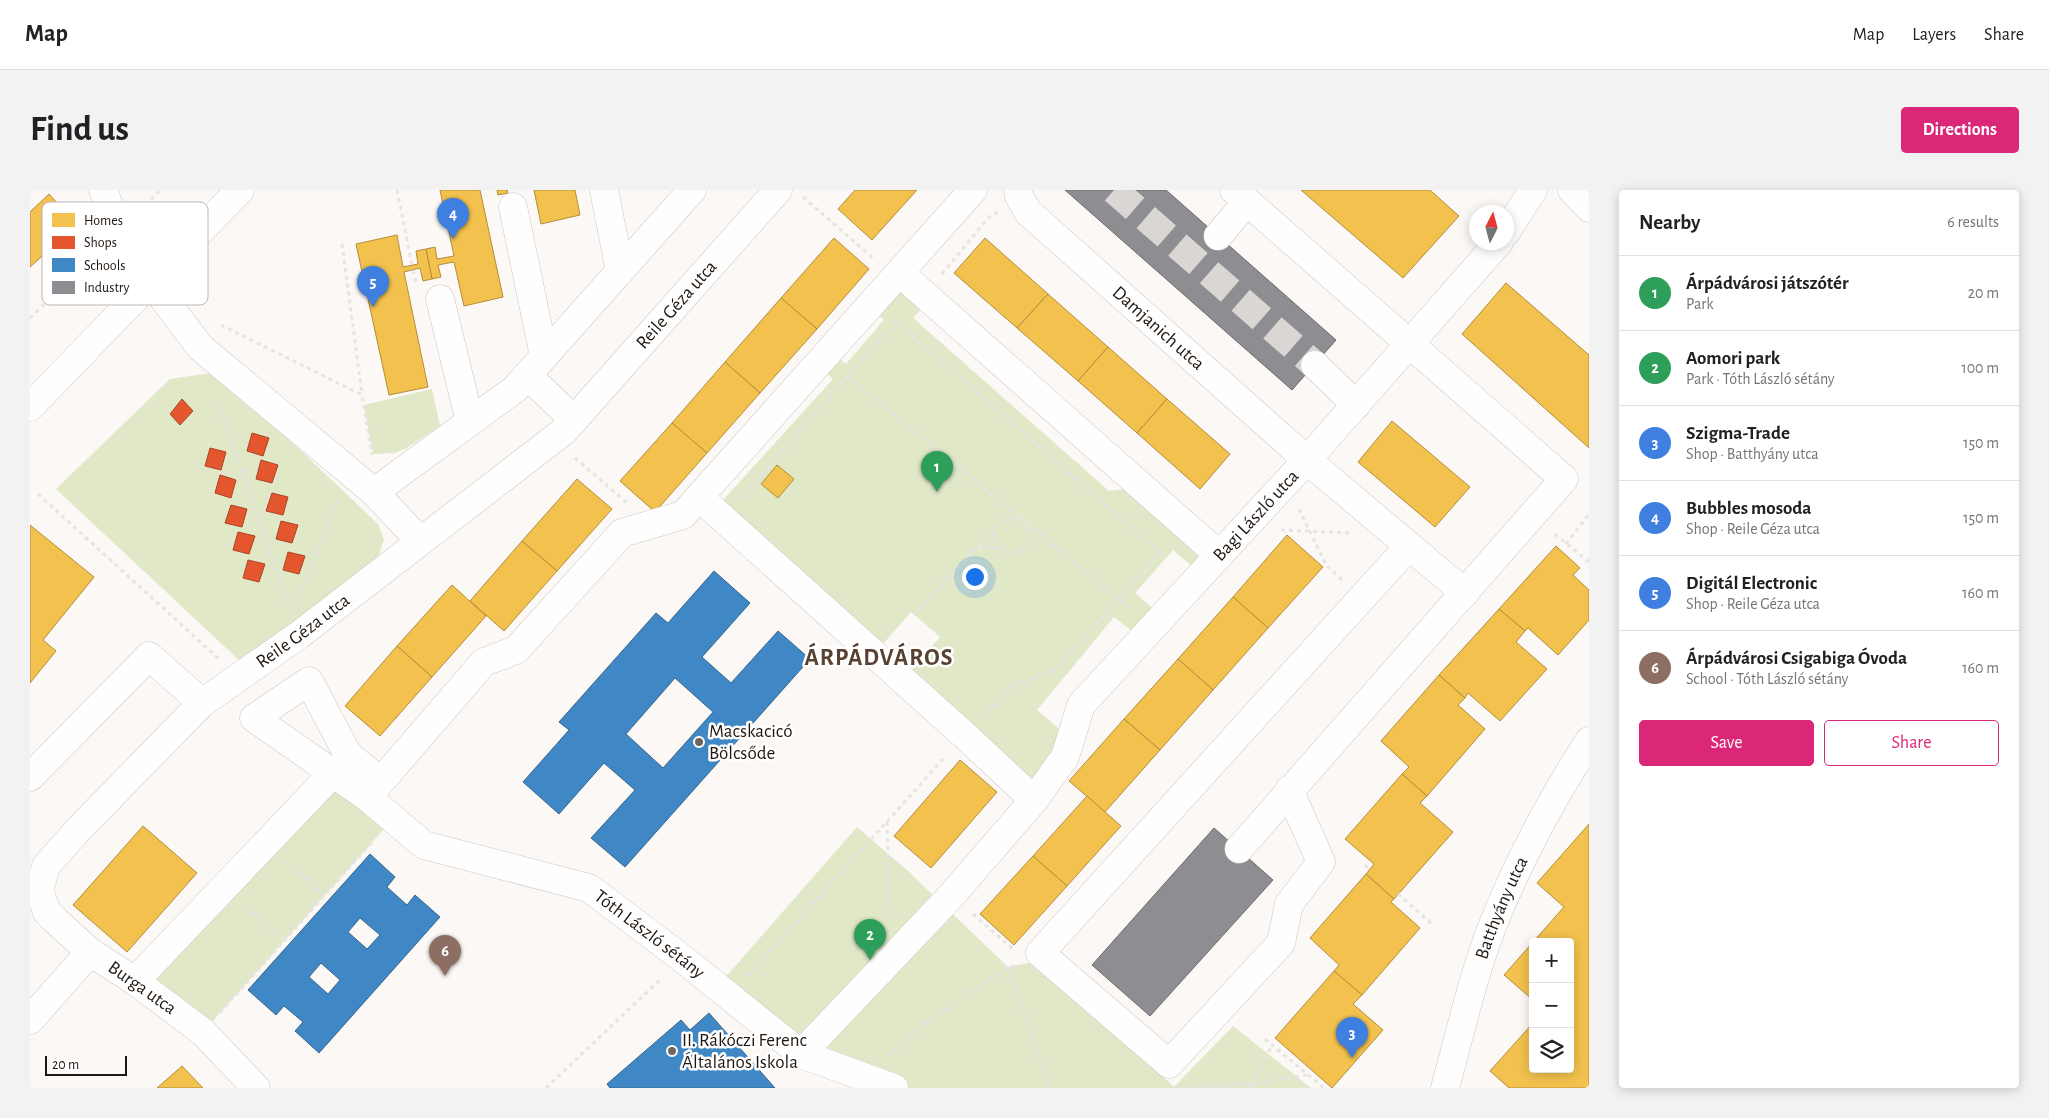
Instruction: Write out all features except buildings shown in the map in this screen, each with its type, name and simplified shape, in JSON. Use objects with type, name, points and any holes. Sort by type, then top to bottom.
[{"type":"street","points":[[103,190],[108,202]]},
{"type":"street","points":[[208,223],[240,190]]},
{"type":"street","points":[[604,190],[620,271]]},
{"type":"street","points":[[374,492],[515,389],[692,190]]},
{"type":"street","points":[[374,789],[484,662],[516,650],[622,533],[683,515],[973,190]]},
{"type":"street","points":[[1514,220],[1533,190]]},
{"type":"street","points":[[1572,190],[1589,208]]},
{"type":"street","name":"Reile Géza utca","points":[[40,872],[202,703],[299,635],[564,431],[789,192]]},
{"type":"street","name":"Damjanich utca","points":[[1009,200],[1019,196],[1028,212],[1307,460],[1464,593]]},
{"type":"street","points":[[1218,236],[1240,196],[1564,479],[1464,593],[1293,798],[1243,854],[1272,832],[1293,798]]},
{"type":"street","points":[[513,207],[536,366],[574,420]]},
{"type":"street","name":"Bagi László utca","points":[[801,1054],[952,896],[1034,800],[1065,757],[1081,705],[1307,460],[1492,250]]},
{"type":"street","points":[[898,275],[924,294],[1219,554]]},
{"type":"street","points":[[440,299],[470,422]]},
{"type":"street","points":[[30,407],[129,305]]},
{"type":"street","points":[[168,305],[200,347],[374,492],[420,541]]},
{"type":"street","points":[[1315,365],[1356,405]]},
{"type":"street","points":[[699,497],[966,736],[1034,800]]},
{"type":"street","points":[[1293,798],[1321,862],[1289,904],[1281,943],[1169,1064],[1040,953],[1362,598],[1402,541]]},
{"type":"street","points":[[30,777],[149,656],[202,703]]},
{"type":"street","points":[[309,680],[348,755],[374,789],[334,772],[254,718],[309,680]]},
{"type":"street","name":"Batthyány utca","points":[[1445,1088],[1476,975],[1508,888],[1532,835],[1589,740]]},
{"type":"street","points":[[135,981],[334,772]]},
{"type":"street","name":"Tóth László sétány","points":[[374,789],[393,819],[424,846],[589,888],[801,1054],[894,1088]]},
{"type":"street","points":[[1272,832],[1290,827],[1300,829],[1309,835]]},
{"type":"street","name":"Burga utca","points":[[40,872],[40,893],[47,912],[90,952],[135,981],[203,1032],[256,1088]]},
{"type":"street","points":[[30,1020],[90,952]]},
{"type":"path","points":[[148,202],[160,190]]},
{"type":"path","points":[[397,190],[412,265]]},
{"type":"path","points":[[789,192],[898,275]]},
{"type":"path","points":[[924,294],[989,217],[1009,200]]},
{"type":"path","points":[[342,244],[362,395]]},
{"type":"path","points":[[30,318],[43,305]]},
{"type":"path","points":[[723,519],[896,322],[1161,553],[1056,668],[1009,688],[729,997]]},
{"type":"path","points":[[824,358],[1153,627]]},
{"type":"path","points":[[216,394],[299,635]]},
{"type":"path","points":[[569,453],[652,524]]},
{"type":"path","points":[[38,494],[240,678]]},
{"type":"path","points":[[1299,508],[1326,565],[1362,598]]},
{"type":"path","points":[[1566,544],[1589,514]]},
{"type":"path","points":[[914,615],[974,551],[994,533],[996,527],[1004,519],[1010,517],[1022,519]]},
{"type":"path","points":[[974,551],[990,547],[1012,553],[1018,552],[1028,545],[1030,533],[1026,522]]},
{"type":"path","points":[[1280,530],[1309,530],[1402,541]]},
{"type":"path","points":[[994,533],[997,545],[1001,549]]},
{"type":"path","points":[[1555,534],[1589,562]]},
{"type":"path","points":[[203,1032],[393,819]]},
{"type":"path","points":[[887,821],[891,960]]},
{"type":"path","points":[[260,850],[325,895]]},
{"type":"path","points":[[1365,865],[1370,870]]},
{"type":"path","points":[[224,887],[285,940]]},
{"type":"path","points":[[1398,894],[1430,923]]},
{"type":"path","points":[[952,896],[1015,951]]},
{"type":"path","points":[[546,1088],[682,959]]},
{"type":"path","points":[[868,1078],[914,1032],[1008,967],[1050,1088]]},
{"type":"path","points":[[1264,1039],[1324,1088]]},
{"type":"path","points":[[1252,1086],[1272,1045]]},
{"type":"path","points":[[1174,1088],[1252,1086],[1308,1076]]},
{"type":"green space","points":[[900,273],[930,299],[913,318],[1109,491],[1142,487],[1219,555],[1201,574],[1173,550],[1135,593],[1162,617],[1142,639],[1114,617],[1037,710],[1071,739],[1034,800],[903,680],[940,637],[911,612],[874,654],[714,510],[833,379],[817,365],[830,351],[846,364],[884,320],[869,307]]},
{"type":"green space","points":[[218,372],[378,524],[384,539],[377,561],[240,661],[56,489],[170,379]]},
{"type":"green space","points":[[432,389],[440,426],[405,449],[394,453],[373,454],[364,405]]},
{"type":"green space","points":[[334,772],[393,819],[203,1032],[135,981]]},
{"type":"green space","points":[[857,827],[908,871],[1008,967],[1029,963],[1139,1055],[1174,1087],[1233,1026],[1311,1088],[894,1088],[868,1078],[717,987]]},
{"type":"tunnel","points":[[1114,190],[1315,365]]},
{"type":"place","name":"Bubbles mosoda","points":[[453,239]]},
{"type":"place","name":"Digitál Electronic","points":[[373,307]]},
{"type":"place","name":"Árpádvárosi játszótér","points":[[937,492]]},
{"type":"place","name":"Macskacicó Bölcsőde","points":[[699,742]]},
{"type":"place","name":"Aomori park","points":[[870,960]]},
{"type":"place","name":"Árpádvárosi Csigabiga Óvoda","points":[[445,976]]},
{"type":"place","name":"II. Rákóczi Ferenc Általános Iskola","points":[[672,1051]]},
{"type":"place","name":"Szigma-Trade","points":[[1352,1058]]},
{"type":"district","name":"ÁRPÁDVÁROS","points":[[879,658]]}]
